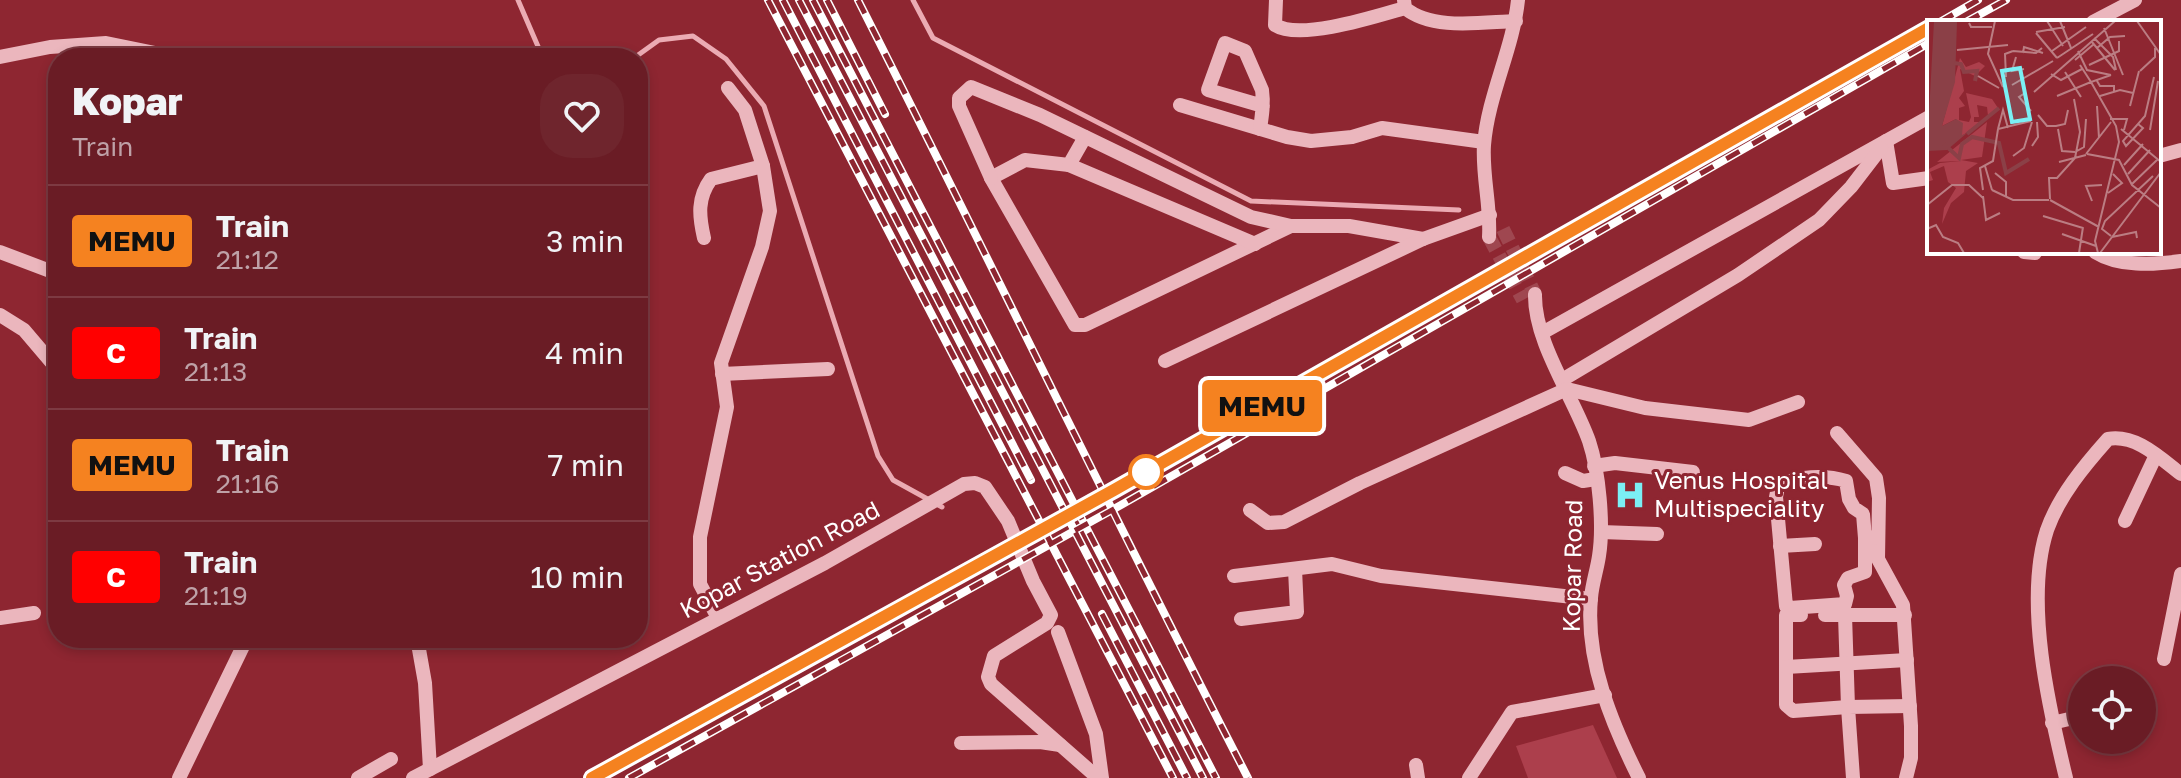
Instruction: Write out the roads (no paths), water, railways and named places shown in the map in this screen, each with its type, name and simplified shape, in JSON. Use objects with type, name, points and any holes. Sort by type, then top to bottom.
[{"type":"street","points":[[1276,0],[1275,25],[1291,29],[1326,28],[1404,4],[1411,13],[1437,21],[1516,21]]},
{"type":"street","points":[[1489,237],[1490,215],[1483,182],[1484,142],[1500,70],[1516,21],[1518,0]]},
{"type":"street","points":[[2097,20],[2135,0]]},
{"type":"street","points":[[0,57],[50,47],[106,43],[131,48]]},
{"type":"street","points":[[1260,129],[1263,106],[1262,90],[1246,52],[1225,43],[1208,90],[1263,106]]},
{"type":"street","points":[[1291,226],[1085,325],[1075,325],[991,178],[959,106],[959,98],[971,87],[977,87],[1251,217],[1291,226],[1349,226],[1423,239]]},
{"type":"street","points":[[718,618],[700,584],[700,537],[727,407],[721,363],[762,247],[770,211],[763,166],[745,110],[728,88]]},
{"type":"street","points":[[1208,113],[1214,92]]},
{"type":"street","points":[[1180,105],[1311,141],[1352,137],[1382,128],[1484,142]]},
{"type":"street","points":[[1542,333],[1927,118]]},
{"type":"street","points":[[1069,165],[1085,137]]},
{"type":"street","points":[[1886,141],[1893,183],[1927,178]]},
{"type":"street","points":[[1250,510],[1268,523],[1284,522],[1565,385],[1819,220],[1851,187],[1886,141]]},
{"type":"street","points":[[2161,155],[2181,150]]},
{"type":"street","points":[[991,178],[1025,160],[1069,165],[1255,244]]},
{"type":"street","points":[[704,238],[700,207],[702,193],[711,179],[763,166]]},
{"type":"street","points":[[1490,215],[1503,229]]},
{"type":"street","points":[[1165,361],[1423,239],[1490,215]]},
{"type":"street","points":[[0,252],[48,270]]},
{"type":"street","points":[[2101,254],[2121,261],[2152,265],[2181,261]]},
{"type":"street","name":"Kopar Road","points":[[1531,301],[1590,444],[1601,532],[1591,599],[1592,635],[1617,735],[1639,778]]},
{"type":"street","points":[[0,315],[24,330],[48,358]]},
{"type":"street","points":[[722,374],[828,369]]},
{"type":"street","points":[[1565,385],[1645,408],[1749,420],[1798,402]]},
{"type":"street","points":[[1837,433],[1876,478],[1879,498],[1871,538],[1865,572],[1848,578],[1844,585],[1847,596],[1845,604],[1786,606],[1776,497],[1778,487],[1786,482],[1831,476],[1846,481],[1849,499],[1854,508],[1863,514],[1871,538],[1878,559],[1903,605],[1911,758],[1906,778]]},
{"type":"street","points":[[2066,778],[2052,723],[2038,616],[2040,569],[2047,531],[2064,496],[2108,439],[2117,437],[2145,446],[2181,474]]},
{"type":"street","points":[[2125,521],[2156,455]]},
{"type":"street","points":[[1565,473],[1583,481],[1615,463],[1693,472]]},
{"type":"street","name":"Kopar Station Road","points":[[413,778],[930,505],[964,484],[975,483],[985,487],[1008,521],[1051,615],[1047,623],[994,656],[988,677],[997,693],[1060,745]]},
{"type":"street","points":[[1601,532],[1657,534]]},
{"type":"street","points":[[1780,546],[1815,544]]},
{"type":"street","points":[[1234,576],[1332,564],[1381,576],[1591,599]]},
{"type":"street","points":[[1241,619],[1297,612],[1295,569]]},
{"type":"street","points":[[2164,659],[2181,574]]},
{"type":"street","points":[[0,618],[34,613]]},
{"type":"street","points":[[1905,615],[1786,615],[1788,709],[1910,706]]},
{"type":"street","points":[[1845,615],[1853,778]]},
{"type":"street","points":[[1058,632],[1096,734],[1100,778]]},
{"type":"street","points":[[179,778],[242,648]]},
{"type":"street","points":[[419,648],[425,683],[430,769]]},
{"type":"street","points":[[1786,667],[1907,660]]},
{"type":"street","points":[[1469,778],[1512,712],[1605,695]]},
{"type":"street","points":[[2052,723],[2068,719]]},
{"type":"street","points":[[961,743],[1040,742],[1060,745],[1100,778]]},
{"type":"street","points":[[358,778],[391,759]]},
{"type":"waterway","points":[[518,0],[539,48]]},
{"type":"waterway","points":[[913,0],[933,38],[1251,201],[1459,210]]},
{"type":"waterway","points":[[648,48],[659,40],[693,36],[726,59],[764,106],[878,456],[893,480],[942,507]]},
{"type":"tunnel","points":[[1503,229],[1535,294]]},
{"type":"tunnel","points":[[1489,237],[1523,300]]},
{"type":"railway","points":[[768,0],[1173,778]]},
{"type":"railway","points":[[783,0],[1031,480]]},
{"type":"railway","points":[[799,0],[1203,778]]},
{"type":"railway","points":[[813,0],[1216,778]]},
{"type":"railway","points":[[827,0],[885,114]]},
{"type":"railway","points":[[858,0],[1248,778]]},
{"type":"railway","points":[[1943,20],[1978,0]]},
{"type":"railway","points":[[1970,20],[2006,0]]},
{"type":"railway","points":[[592,778],[1114,490],[1927,29]]},
{"type":"railway","points":[[629,778],[1121,505],[1927,44]]},
{"type":"railway","points":[[1102,614],[1187,778]]},
{"type":"train","name":"MEMU","points":[[592,778],[1114,490],[1927,29]]},
{"type":"place","name":"Venus Hospital Multispeciality","points":[[1630,495]]}]
